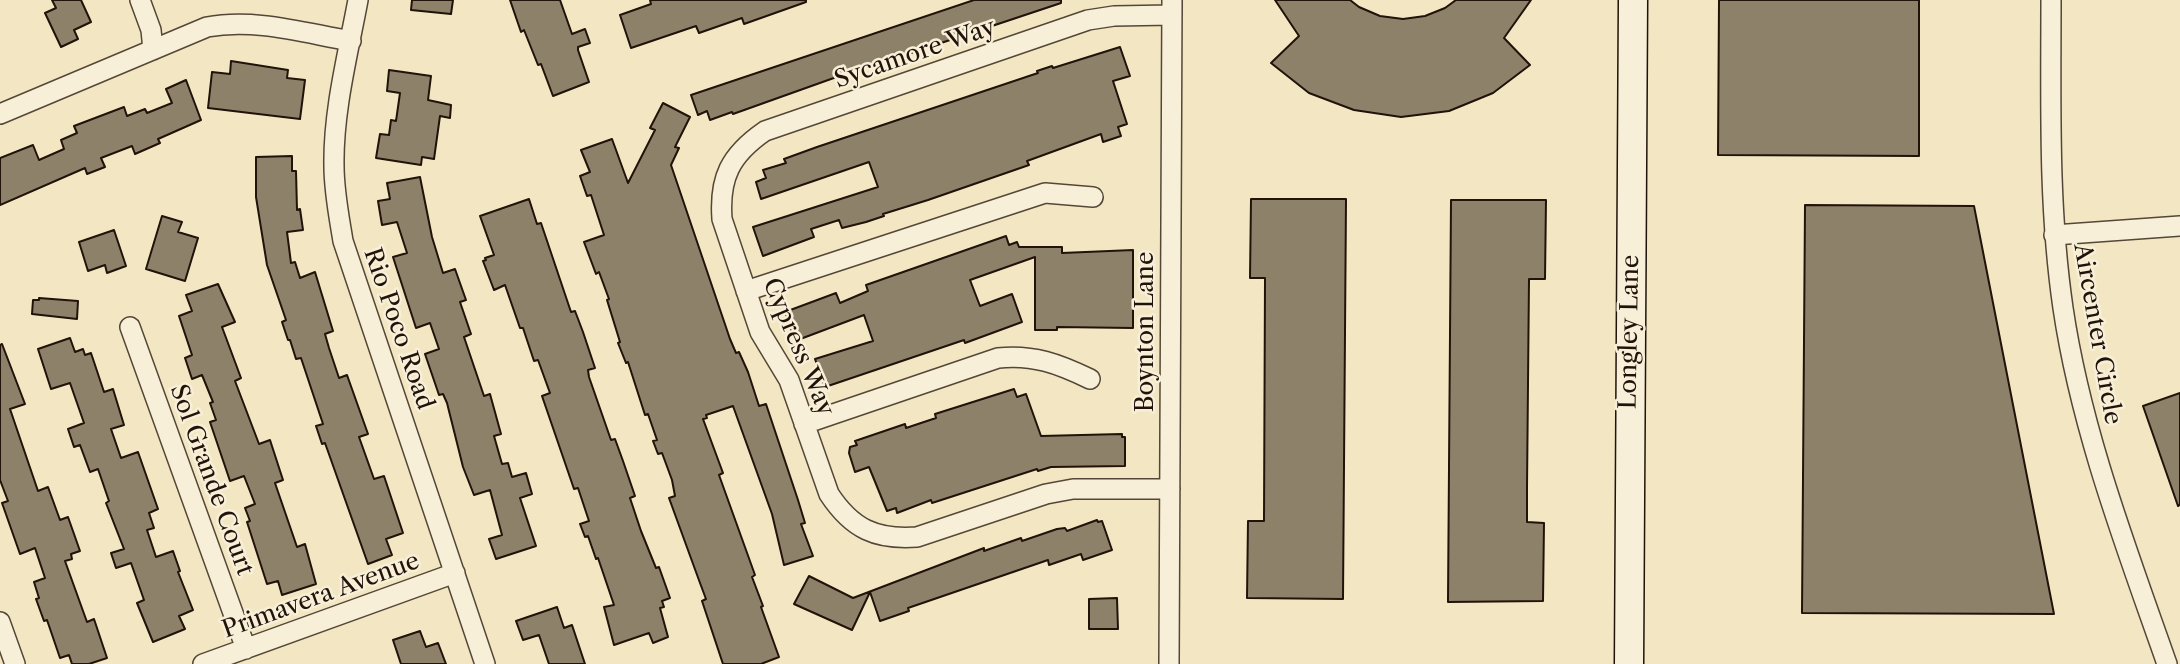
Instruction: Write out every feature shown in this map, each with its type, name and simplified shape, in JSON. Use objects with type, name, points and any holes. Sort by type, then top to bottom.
[{"type":"main road","name":"Longley Lane","points":[[1629,664],[1633,0]]},
{"type":"street","points":[[140,0],[151,30],[153,50]]},
{"type":"street","name":"Rio Poco Road","points":[[358,0],[336,128],[336,204],[351,267],[485,664]]},
{"type":"street","name":"Aircenter Circle","points":[[2051,0],[2050,163],[2054,235],[2063,309],[2077,381],[2095,451],[2167,664]]},
{"type":"street","name":"Sycamore Way","points":[[729,166],[749,142],[765,131],[1088,20],[1172,8]]},
{"type":"street","name":"Boynton Lane","points":[[1169,664],[1172,8]]},
{"type":"street","points":[[0,114],[207,27],[247,23],[351,41]]},
{"type":"street","name":"Cypress Way","points":[[729,166],[720,201],[722,219],[760,331],[789,380],[829,494],[839,510],[853,523],[867,531],[898,538],[917,537],[1046,494],[1073,489],[1170,489]]},
{"type":"street","points":[[746,290],[1045,193],[1093,197]]},
{"type":"street","points":[[2054,235],[2180,226]]},
{"type":"street","name":"Sol Grande Court","points":[[130,327],[246,649]]},
{"type":"street","points":[[804,424],[998,358],[1014,356],[1056,362],[1090,379]]},
{"type":"street","name":"Primavera Avenue","points":[[204,664],[455,573]]},
{"type":"street","points":[[0,622],[15,664]]},
{"type":"building","points":[[52,0],[81,0],[91,22],[74,30],[78,39],[61,47],[45,13],[56,8]]},
{"type":"building","points":[[412,0],[453,0],[451,14],[411,10]]},
{"type":"building","points":[[510,0],[560,0],[572,34],[585,29],[590,43],[578,47],[589,82],[553,96],[524,30],[521,32]]},
{"type":"building","points":[[650,0],[806,2],[744,24],[742,18],[699,33],[696,26],[631,48],[620,15],[651,4]]},
{"type":"building","points":[[974,0],[1061,0],[1061,3],[902,56],[901,54],[733,114],[732,112],[710,120],[707,111],[698,115],[691,95]]},
{"type":"building","points":[[1275,0],[1350,0],[1380,16],[1403,19],[1425,16],[1456,0],[1531,0],[1504,38],[1530,65],[1493,93],[1449,111],[1401,117],[1354,110],[1309,93],[1271,63],[1299,36]]},
{"type":"building","points":[[1719,0],[1919,0],[1919,156],[1718,155]]},
{"type":"building","points":[[1120,47],[1130,76],[1113,81],[1127,124],[1118,127],[1121,136],[1103,142],[1101,134],[1027,161],[1029,165],[866,222],[842,228],[839,220],[811,229],[814,237],[763,256],[753,227],[878,187],[869,162],[761,199],[756,182],[766,178],[763,170],[786,163],[784,159],[817,147],[1038,73],[1037,71]]},
{"type":"building","points":[[231,61],[288,70],[287,78],[305,80],[300,119],[208,108],[212,72],[230,74]]},
{"type":"building","points":[[389,70],[431,76],[428,100],[451,105],[450,118],[440,116],[434,159],[422,157],[421,165],[376,158],[380,134],[389,135],[391,120],[396,121],[400,93],[387,91]]},
{"type":"building","points":[[186,80],[201,120],[158,139],[160,143],[135,154],[132,146],[101,158],[105,167],[87,174],[85,168],[0,205],[0,158],[33,145],[39,160],[64,149],[61,140],[77,133],[74,126],[124,107],[127,116],[145,109],[147,113],[172,103],[166,89]]},
{"type":"building","points":[[663,103],[690,117],[675,147],[679,148],[671,165],[730,339],[748,372],[759,406],[766,404],[798,500],[805,523],[801,524],[813,556],[784,565],[772,514],[733,406],[706,415],[707,418],[703,419],[723,473],[719,475],[755,575],[752,577],[779,657],[761,664],[723,664],[702,601],[706,599],[669,498],[675,496],[672,480],[662,453],[658,454],[653,441],[657,440],[648,414],[645,415],[628,362],[626,363],[618,343],[620,342],[607,300],[609,299],[584,242],[604,235],[591,195],[587,196],[580,176],[590,172],[581,150],[612,139],[628,183],[655,130],[650,128]]},
{"type":"building","points":[[292,156],[292,171],[296,171],[297,210],[300,209],[303,230],[287,232],[291,263],[295,262],[300,278],[315,272],[333,331],[325,334],[339,378],[347,375],[368,434],[359,437],[374,479],[384,476],[403,533],[386,539],[392,555],[368,564],[325,443],[322,444],[316,426],[323,424],[301,358],[296,359],[288,340],[282,322],[286,320],[267,265],[256,197],[256,157]]},
{"type":"building","points":[[420,177],[432,237],[443,273],[455,269],[466,300],[460,302],[471,334],[464,337],[484,396],[490,394],[501,434],[494,436],[502,464],[508,463],[512,477],[526,473],[532,494],[520,498],[536,546],[496,559],[489,539],[502,535],[490,490],[474,495],[463,467],[447,403],[443,394],[439,395],[425,354],[439,349],[430,323],[416,328],[393,257],[407,253],[397,222],[382,225],[378,201],[390,199],[387,183]]},
{"type":"building","points":[[529,199],[537,224],[541,223],[571,312],[575,311],[583,332],[595,368],[588,370],[589,377],[611,440],[615,439],[635,496],[630,498],[641,531],[656,568],[659,567],[670,598],[662,601],[664,607],[660,608],[668,637],[653,643],[649,633],[614,645],[604,607],[614,605],[598,558],[596,559],[588,536],[585,537],[580,524],[589,521],[578,488],[574,489],[542,396],[550,393],[538,360],[534,361],[523,328],[520,328],[505,285],[494,290],[483,261],[494,255],[480,216]]},
{"type":"building","points":[[1251,199],[1346,199],[1343,599],[1247,598],[1248,521],[1264,521],[1265,278],[1250,278]]},
{"type":"building","points":[[1451,200],[1546,200],[1545,279],[1529,279],[1527,488],[1527,522],[1544,523],[1543,601],[1448,602]]},
{"type":"building","points":[[1805,205],[1974,206],[2054,614],[1802,613]]},
{"type":"building","points":[[162,216],[182,222],[178,232],[198,238],[185,281],[146,269]]},
{"type":"building","points":[[114,230],[126,266],[107,273],[105,265],[88,271],[79,242]]},
{"type":"building","points":[[1006,236],[1009,245],[1017,242],[1019,247],[1062,247],[1062,253],[1133,250],[1133,328],[1057,327],[1057,330],[1035,330],[1035,257],[970,280],[980,306],[1012,294],[1022,322],[825,387],[815,359],[873,341],[864,315],[795,341],[785,312],[836,293],[840,303],[868,291],[866,285]]},
{"type":"building","points":[[218,284],[235,322],[222,327],[241,378],[235,381],[259,444],[270,440],[283,480],[275,483],[297,547],[305,544],[316,584],[282,595],[278,581],[267,584],[247,522],[250,521],[245,508],[255,504],[244,476],[230,481],[210,422],[216,420],[210,403],[213,402],[202,375],[192,379],[185,358],[192,355],[179,316],[192,311],[186,295]]},
{"type":"building","points":[[39,298],[78,301],[77,319],[32,314],[33,300]]},
{"type":"building","points":[[70,338],[75,352],[83,349],[85,355],[91,353],[104,392],[113,389],[124,425],[111,429],[121,458],[138,452],[158,509],[149,513],[154,528],[147,530],[156,557],[173,551],[193,610],[179,616],[185,629],[153,642],[137,603],[144,600],[131,563],[116,568],[111,553],[124,549],[106,503],[109,501],[98,469],[90,472],[80,445],[74,447],[68,429],[84,423],[70,383],[51,389],[38,349]]},
{"type":"building","points":[[2,344],[25,404],[10,409],[38,491],[48,487],[60,520],[68,517],[80,551],[71,554],[72,559],[65,561],[87,622],[94,619],[107,658],[89,664],[72,664],[69,655],[60,658],[47,620],[44,621],[36,599],[39,598],[34,582],[45,578],[35,548],[20,554],[2,503],[8,501],[0,480]]},
{"type":"building","points":[[1014,389],[1017,397],[1026,394],[1041,436],[1122,434],[1122,437],[1125,437],[1125,466],[1037,469],[932,503],[931,500],[897,513],[896,508],[887,511],[869,467],[855,472],[849,453],[850,447],[857,445],[855,441],[905,424],[906,428],[936,418],[935,414]]},
{"type":"building","points":[[2180,393],[2180,505],[2178,506],[2143,406]]},
{"type":"building","points":[[1097,520],[1102,521],[1112,550],[1083,560],[1081,554],[1049,565],[1048,560],[908,608],[909,611],[880,621],[870,592],[852,630],[794,604],[809,576],[853,598],[984,548],[984,551],[1057,529],[1065,528],[1067,531]]},
{"type":"building","points":[[1117,598],[1118,629],[1089,629],[1089,599]]},
{"type":"building","points":[[557,607],[564,628],[572,625],[585,664],[549,664],[539,635],[523,640],[516,621]]},
{"type":"building","points":[[420,631],[426,647],[438,643],[446,664],[401,664],[393,640]]}]
